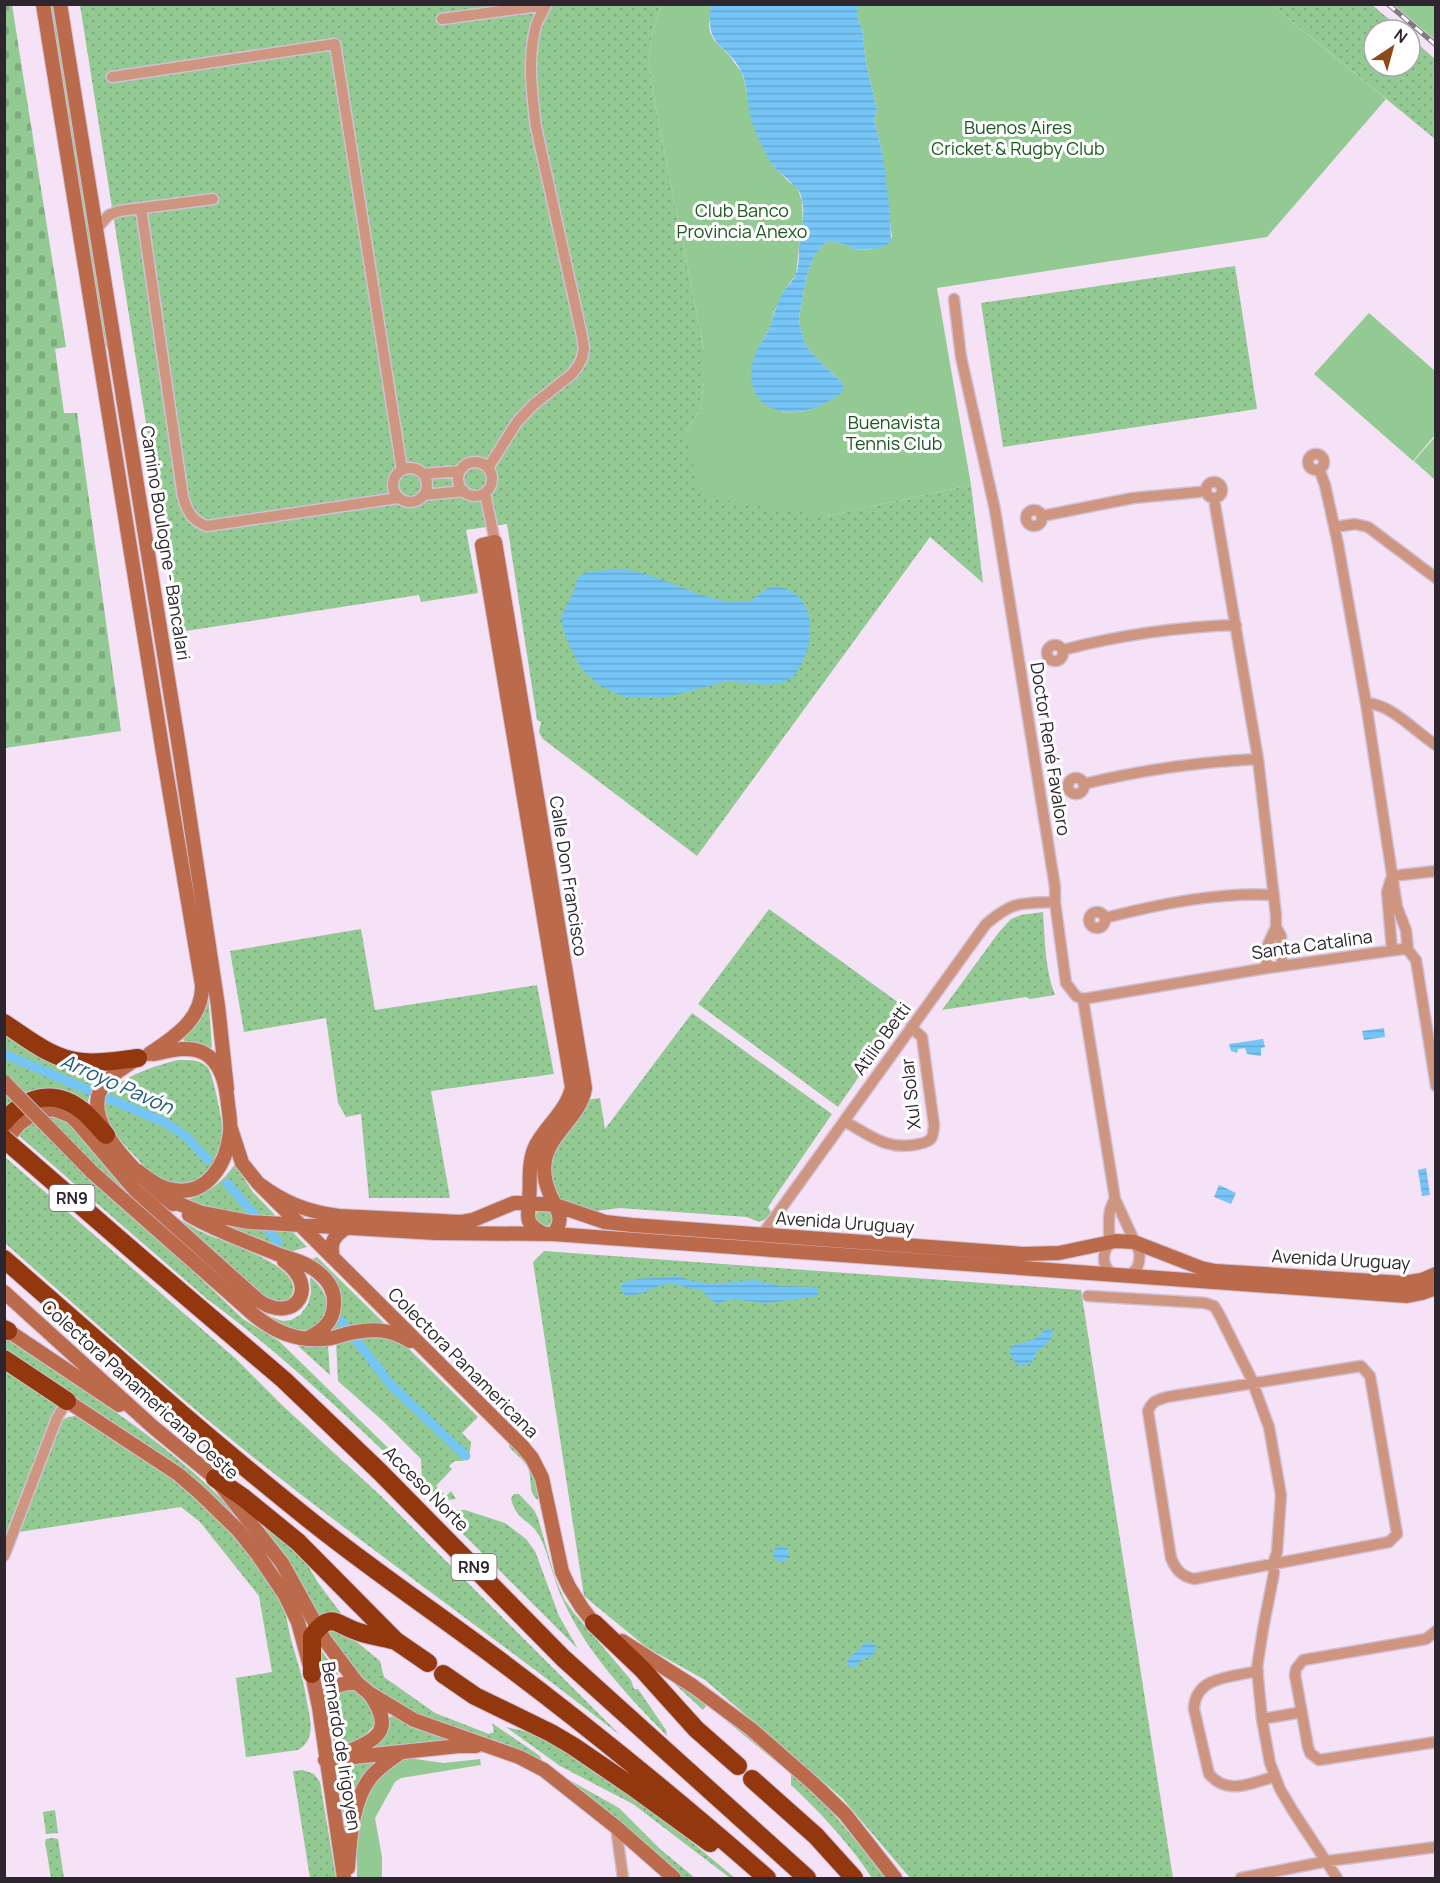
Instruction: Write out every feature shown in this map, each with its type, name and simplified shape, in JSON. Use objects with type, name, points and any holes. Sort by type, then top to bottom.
[{"type":"highway","points":[[4,1023],[44,1049],[75,1061],[96,1063],[144,1056]]},
{"type":"highway","points":[[4,1122],[22,1104],[37,1098],[54,1098],[78,1107],[106,1134]]},
{"type":"highway","name":"Acceso Norte","points":[[4,1141],[285,1380],[380,1472],[562,1658],[807,1878]]},
{"type":"highway","points":[[4,1259],[302,1514],[572,1716],[658,1785],[766,1878]]},
{"type":"highway","points":[[4,1359],[67,1401]]},
{"type":"highway","points":[[215,1478],[244,1498],[297,1542],[396,1641],[428,1663]]},
{"type":"highway","points":[[312,1674],[312,1636],[325,1622],[331,1620],[357,1632],[396,1641]]},
{"type":"highway","points":[[594,1623],[642,1669],[696,1729],[738,1766]]},
{"type":"highway","points":[[443,1674],[475,1696],[573,1746],[712,1845],[766,1878]]},
{"type":"highway","points":[[752,1779],[816,1836],[854,1878]]},
{"type":"main road","name":"Camino Boulogne - Bancalari","points":[[43,4],[202,985],[200,1003],[192,1019],[174,1037],[144,1056]]},
{"type":"main road","name":"Camino Boulogne - Bancalari","points":[[60,4],[180,756],[218,1006],[226,1089]]},
{"type":"main road","name":"Calle Don Francisco","points":[[489,543],[572,1087],[568,1098],[536,1144],[532,1154],[530,1203]]},
{"type":"main road","name":"Calle Don Francisco","points":[[489,543],[585,1088],[581,1103],[555,1139],[545,1159],[545,1180],[555,1204]]},
{"type":"main road","points":[[138,1171],[159,1185],[169,1189],[187,1191],[211,1178],[222,1164],[231,1129],[226,1089],[220,1070],[211,1058],[202,1052],[186,1049],[144,1056],[111,1077],[101,1090],[97,1106],[100,1124],[138,1171],[167,1199],[186,1213],[209,1226],[315,1270],[324,1278],[331,1288],[334,1306],[331,1318],[321,1330],[306,1339]]},
{"type":"main road","points":[[4,1082],[92,1172],[261,1320],[283,1334],[306,1339],[326,1339],[375,1329],[390,1331],[426,1351]]},
{"type":"main road","points":[[4,1141],[18,1124],[31,1114],[49,1109],[66,1113],[78,1123],[135,1190],[260,1301],[274,1308],[287,1308],[294,1305],[300,1298],[303,1288],[302,1280],[289,1264],[270,1251]]},
{"type":"main road","name":"Colectora Panamericana","points":[[231,1129],[242,1163],[258,1183],[532,1458],[542,1479],[562,1572],[575,1598],[594,1623],[693,1686],[751,1730],[815,1785],[844,1814],[895,1878]]},
{"type":"main road","name":"Avenida Uruguay","points":[[258,1183],[272,1194],[293,1205],[319,1214],[339,1216],[461,1222],[473,1220],[514,1203],[555,1204],[605,1222],[1023,1254],[1059,1253],[1121,1241],[1134,1242],[1215,1272],[1404,1283],[1422,1280],[1436,1274]]},
{"type":"main road","name":"Avenida Uruguay","points":[[167,1199],[202,1213],[249,1222],[436,1233],[548,1234],[1407,1296],[1436,1288]]},
{"type":"main road","points":[[530,1203],[527,1213],[530,1224],[535,1230],[548,1234],[558,1228],[560,1221],[555,1204]]},
{"type":"main road","points":[[333,1258],[331,1248],[333,1240],[346,1228]]},
{"type":"main road","name":"Colectora Panamericana Oeste","points":[[4,1292],[153,1427],[215,1478],[282,1563],[317,1628],[357,1683],[369,1693],[414,1719],[519,1757],[544,1770],[616,1827],[674,1878]]},
{"type":"main road","points":[[6,1329],[153,1427]]},
{"type":"main road","name":"Bernardo de Irigoyen","points":[[67,1401],[178,1474],[222,1513],[258,1555],[285,1595],[298,1622],[319,1707],[345,1878]]},
{"type":"main road","points":[[319,1707],[332,1688],[345,1682],[357,1683]]},
{"type":"main road","points":[[326,1760],[364,1745],[375,1738],[379,1732],[382,1715],[369,1693]]},
{"type":"main road","points":[[326,1760],[459,1746],[487,1747]]},
{"type":"main road","points":[[345,1878],[351,1829],[364,1786],[382,1766],[402,1752]]},
{"type":"street","points":[[442,19],[546,4],[536,27],[532,54],[535,120],[582,336],[582,358],[578,366],[572,374],[533,405],[518,422],[488,468]]},
{"type":"street","points":[[112,77],[335,44],[402,470]]},
{"type":"street","points":[[96,229],[109,215],[119,211],[213,199]]},
{"type":"street","points":[[141,208],[183,497],[186,508],[196,521],[207,526],[398,498],[409,502],[424,495],[464,491]]},
{"type":"street","name":"Doctor René Favaloro","points":[[954,299],[961,357],[997,521],[1053,875],[1066,983],[1076,996],[1083,999],[1115,1199]]},
{"type":"street","points":[[485,493],[474,496],[464,491],[458,482],[463,467],[473,462],[483,464],[488,468],[492,478],[485,493],[489,543]]},
{"type":"street","points":[[398,498],[393,483],[402,470],[413,469],[423,474],[460,471]]},
{"type":"street","points":[[1319,469],[1335,527],[1366,703],[1397,908],[1406,930],[1408,950],[1416,960],[1436,1086]]},
{"type":"street","points":[[423,474],[427,484],[424,495]]},
{"type":"street","points":[[1041,516],[1133,498],[1203,488],[1212,482],[1220,485],[1221,492],[1214,499]]},
{"type":"street","points":[[1203,488],[1214,499],[1236,625],[1257,759],[1276,927],[1281,936],[1282,966]]},
{"type":"street","points":[[1335,527],[1355,524],[1368,526],[1436,578]]},
{"type":"street","points":[[1063,651],[1082,645],[1139,635],[1236,625]]},
{"type":"street","points":[[1366,703],[1381,705],[1436,745]]},
{"type":"street","points":[[1084,784],[1167,768],[1228,760],[1257,759]]},
{"type":"street","points":[[1392,876],[1436,871]]},
{"type":"street","points":[[1392,876],[1388,892],[1392,950]]},
{"type":"street","points":[[1105,918],[1182,902],[1241,895],[1274,895]]},
{"type":"street","name":"Atilio Betti","points":[[762,1235],[986,924],[1002,910],[1016,903],[1055,902]]},
{"type":"street","points":[[1267,968],[1265,951],[1276,927]]},
{"type":"street","name":"Santa Catalina","points":[[1083,999],[1267,968],[1392,950],[1408,950]]},
{"type":"street","name":"Xul Solar","points":[[844,1121],[892,1146],[908,1147],[928,1142],[932,1138],[934,1125],[922,1037],[911,1027]]},
{"type":"street","points":[[1115,1199],[1139,1251],[1140,1260],[1137,1269],[1130,1275],[1120,1276],[1112,1273],[1106,1267],[1103,1259],[1104,1250],[1110,1243],[1108,1215],[1115,1199]]},
{"type":"street","points":[[1088,1296],[1211,1305],[1218,1314],[1252,1383],[1269,1427],[1281,1495],[1277,1552],[1273,1564],[1274,1573],[1261,1641],[1258,1671],[1262,1719],[1274,1777],[1293,1811],[1328,1861],[1337,1878]]},
{"type":"street","points":[[1361,1366],[1370,1376],[1397,1534],[1389,1542],[1273,1564],[1194,1579],[1184,1577],[1177,1570],[1172,1558],[1148,1411],[1156,1400],[1361,1366]]},
{"type":"street","points":[[4,1556],[57,1418],[67,1401]]},
{"type":"street","points":[[1436,1631],[1431,1641],[1303,1660],[1296,1669],[1295,1675],[1308,1747],[1310,1753],[1319,1760],[1436,1742]]},
{"type":"street","points":[[1258,1671],[1211,1682],[1201,1687],[1194,1701],[1194,1709],[1209,1774],[1214,1781],[1221,1785],[1234,1787],[1274,1777]]},
{"type":"street","points":[[1262,1719],[1302,1712]]},
{"type":"street","points":[[616,1827],[623,1878]]},
{"type":"street","points":[[1241,1878],[1328,1861],[1436,1847]]},
{"type":"green space","points":[[4,5],[12,5],[66,347],[55,349],[64,413],[77,413],[121,731],[5,748]]},
{"type":"green space","points":[[46,5],[56,5],[102,296],[106,350],[104,350]]},
{"type":"green space","points":[[80,5],[662,5],[653,29],[649,62],[655,104],[704,349],[704,381],[700,409],[685,433],[827,516],[971,485],[983,583],[930,537],[697,856],[543,739],[539,732],[541,722],[537,720],[507,524],[466,530],[478,593],[421,602],[419,595],[179,632]]},
{"type":"green space","points":[[662,5],[711,5],[710,32],[742,73],[752,121],[766,153],[773,165],[797,187],[802,201],[803,230],[796,275],[784,290],[770,327],[757,351],[783,412],[803,411],[817,406],[842,382],[806,346],[800,327],[799,317],[807,275],[814,256],[825,243],[830,241],[847,245],[855,250],[872,249],[892,237],[881,147],[874,120],[877,110],[866,63],[858,5],[1272,5],[1386,99],[1267,237],[937,288],[971,485],[827,516],[701,496],[685,433],[700,409],[704,381],[704,349],[655,104],[649,62],[653,29]]},
{"type":"green space","points":[[1272,5],[1372,5],[1388,18],[1362,18],[1362,78],[1422,78],[1422,48],[1435,59],[1435,139]]},
{"type":"green space","points":[[1394,5],[1435,5],[1435,40],[1422,29],[1422,18],[1409,18]]},
{"type":"green space","points":[[1235,266],[1257,409],[1003,447],[981,303]]},
{"type":"green space","points":[[1369,313],[1435,371],[1435,435],[1413,461],[1314,374]]},
{"type":"green space","points":[[1435,437],[1435,480],[1414,461]]},
{"type":"green space","points":[[190,865],[205,953],[212,1047],[208,1051],[187,1045],[183,1039],[200,1018],[206,992],[186,866]]},
{"type":"green space","points":[[769,909],[906,1008],[838,1107],[698,1004]]},
{"type":"green space","points":[[1043,912],[1047,965],[1055,995],[1030,999],[1026,997],[942,1010],[1011,919]]},
{"type":"green space","points":[[361,929],[375,1010],[537,985],[554,1074],[431,1091],[450,1198],[369,1198],[361,1114],[346,1117],[338,1103],[326,1018],[244,1032],[230,951]]},
{"type":"green space","points":[[692,1013],[832,1114],[768,1207],[772,1214],[770,1217],[759,1222],[747,1217],[619,1208],[589,1212],[564,1205],[552,1193],[549,1162],[554,1149],[587,1100],[600,1098],[605,1129]]},
{"type":"green space","points":[[5,1030],[72,1069],[90,1074],[93,1081],[87,1107],[5,1116]]},
{"type":"green space","points":[[178,1060],[198,1062],[208,1068],[219,1105],[224,1144],[210,1171],[185,1184],[161,1179],[147,1169],[114,1132],[107,1120],[104,1107],[108,1096],[127,1079],[154,1067]]},
{"type":"green space","points":[[45,1116],[58,1117],[74,1127],[128,1193],[271,1317],[283,1321],[300,1315],[308,1304],[311,1293],[310,1277],[316,1282],[327,1302],[328,1309],[323,1322],[317,1328],[304,1333],[287,1329],[268,1320],[90,1162],[81,1172],[194,1272],[243,1319],[279,1341],[422,1481],[421,1459],[338,1381],[336,1343],[364,1334],[388,1337],[405,1345],[478,1417],[462,1433],[471,1442],[470,1452],[463,1461],[455,1461],[449,1466],[452,1469],[436,1486],[446,1496],[451,1491],[456,1499],[441,1499],[432,1495],[290,1366],[207,1299],[17,1134],[24,1127]]},
{"type":"green space","points":[[5,1157],[235,1358],[283,1406],[381,1496],[620,1735],[248,1453],[156,1376],[5,1243]]},
{"type":"green space","points":[[235,1164],[252,1191],[275,1215],[272,1219],[210,1211],[186,1200],[214,1186]]},
{"type":"green space","points":[[161,1207],[200,1231],[260,1256],[275,1265],[286,1274],[292,1284],[292,1294],[287,1302],[267,1300]]},
{"type":"green space","points":[[544,1209],[550,1212],[553,1218],[550,1224],[544,1227],[538,1224],[535,1218],[538,1212]]},
{"type":"green space","points":[[228,1226],[290,1229],[307,1247],[286,1253],[226,1230]]},
{"type":"green space","points":[[544,1251],[1081,1290],[1173,1878],[910,1878],[842,1798],[705,1680],[646,1647],[584,1596],[533,1262]]},
{"type":"green space","points":[[317,1257],[386,1325],[328,1336],[339,1314],[339,1296],[307,1261]]},
{"type":"green space","points":[[4,1337],[110,1408],[179,1460],[211,1489],[241,1519],[273,1560],[309,1627],[305,1635],[273,1562],[228,1511],[162,1457],[5,1351]]},
{"type":"green space","points":[[328,1345],[330,1375],[298,1346]]},
{"type":"green space","points":[[5,1359],[67,1401],[5,1556]]},
{"type":"green space","points":[[76,1416],[135,1453],[193,1496],[244,1546],[265,1574],[285,1613],[309,1711],[310,1733],[308,1740],[298,1750],[246,1757],[236,1678],[272,1672],[259,1596],[200,1522],[181,1507],[19,1532],[61,1421]]},
{"type":"green space","points":[[509,1443],[530,1467],[538,1489],[539,1498],[537,1500],[531,1490],[528,1468],[509,1447]]},
{"type":"green space","points":[[514,1494],[519,1494],[534,1510],[538,1518],[555,1578],[564,1599],[631,1680],[634,1689],[638,1689],[666,1730],[667,1736],[608,1672],[583,1636],[559,1591],[540,1537],[513,1506],[511,1498]]},
{"type":"green space","points":[[439,1510],[465,1510],[505,1523],[526,1539],[535,1551],[559,1616],[578,1649]]},
{"type":"green space","points":[[265,1526],[296,1551],[343,1616],[317,1620],[282,1553],[264,1528]]},
{"type":"green space","points":[[328,1628],[353,1639],[380,1661],[384,1677],[435,1713],[489,1734],[494,1732],[492,1723],[540,1756],[543,1764],[406,1710],[371,1687],[348,1664],[322,1631]]},
{"type":"green space","points":[[316,1643],[338,1674],[323,1682],[321,1666],[314,1645]]},
{"type":"green space","points":[[667,1677],[687,1688],[737,1724],[816,1793],[887,1878],[872,1878],[834,1829],[791,1785],[791,1774],[707,1705],[703,1710]]},
{"type":"green space","points":[[339,1687],[355,1689],[371,1704],[376,1723],[358,1740],[334,1744],[326,1701]]},
{"type":"green space","points":[[393,1716],[416,1729],[452,1739],[363,1750],[387,1718]]},
{"type":"green space","points":[[506,1727],[537,1734],[640,1799],[735,1878],[730,1878],[633,1804],[560,1766]]},
{"type":"green space","points":[[383,1758],[348,1822],[344,1822],[335,1766],[337,1763]]},
{"type":"green space","points":[[408,1758],[444,1763],[480,1759],[481,1765],[401,1778],[395,1782],[375,1818],[382,1857],[382,1878],[357,1878],[359,1825],[368,1792],[377,1778],[390,1766]]},
{"type":"green space","points":[[303,1770],[314,1774],[320,1782],[336,1878],[310,1878],[293,1771]]},
{"type":"green space","points":[[564,1777],[619,1808],[659,1848],[695,1878],[683,1878]]},
{"type":"green space","points":[[55,1810],[58,1833],[46,1834],[43,1812]]},
{"type":"green space","points":[[46,1839],[58,1839],[64,1878],[51,1878],[45,1842]]},
{"type":"water","points":[[711,5],[858,5],[866,63],[877,110],[874,120],[885,171],[891,242],[881,248],[855,250],[847,245],[830,241],[825,243],[814,256],[807,275],[799,317],[800,327],[806,346],[842,382],[844,391],[830,401],[806,411],[789,412],[771,408],[763,403],[753,388],[751,370],[753,360],[769,329],[781,296],[797,271],[803,207],[798,190],[773,165],[759,141],[751,119],[743,75],[711,31]]},
{"type":"water","points":[[615,569],[648,575],[726,601],[749,601],[771,587],[784,588],[794,593],[807,609],[810,628],[807,649],[798,671],[788,680],[780,683],[724,682],[663,698],[629,698],[599,685],[580,667],[566,638],[562,614],[578,577],[584,573]]},
{"type":"water","points":[[1384,1028],[1385,1037],[1364,1040],[1362,1031]]},
{"type":"water","points":[[1263,1039],[1265,1047],[1261,1048],[1261,1056],[1247,1054],[1245,1048],[1238,1049],[1237,1053],[1231,1051],[1229,1044]]},
{"type":"water","points":[[1426,1168],[1430,1195],[1422,1196],[1418,1170]]},
{"type":"water","points":[[1219,1185],[1236,1193],[1231,1204],[1214,1197]]},
{"type":"water","points":[[678,1276],[713,1284],[754,1280],[781,1286],[818,1287],[818,1296],[767,1303],[731,1299],[717,1304],[702,1290],[676,1285],[662,1285],[631,1296],[625,1296],[621,1289],[622,1283],[636,1279]]},
{"type":"water","points":[[1050,1328],[1053,1334],[1046,1345],[1035,1353],[1031,1363],[1021,1366],[1015,1363],[1009,1351],[1012,1348],[1037,1337]]},
{"type":"water","points":[[778,1546],[784,1546],[789,1554],[787,1560],[778,1562],[773,1557],[773,1551]]},
{"type":"water","points":[[866,1642],[875,1644],[876,1652],[873,1656],[863,1659],[856,1667],[851,1667],[847,1664],[848,1659]]},
{"type":"waterway","name":"Arroyo Pavón","points":[[4,1054],[166,1123],[187,1137],[208,1160]]},
{"type":"waterway","name":"Arroyo Pavón","points":[[227,1183],[278,1242]]},
{"type":"waterway","name":"Arroyo Pavón","points":[[342,1322],[391,1385],[466,1456]]},
{"type":"railway","points":[[1388,4],[1436,45]]},
{"type":"park label","name":"Buenos Aires Cricket & Rugby Club","points":[[1018,138]]},
{"type":"park label","name":"Club Banco Provincia Anexo","points":[[742,221]]},
{"type":"park label","name":"Buenavista Tennis Club","points":[[894,433]]}]
